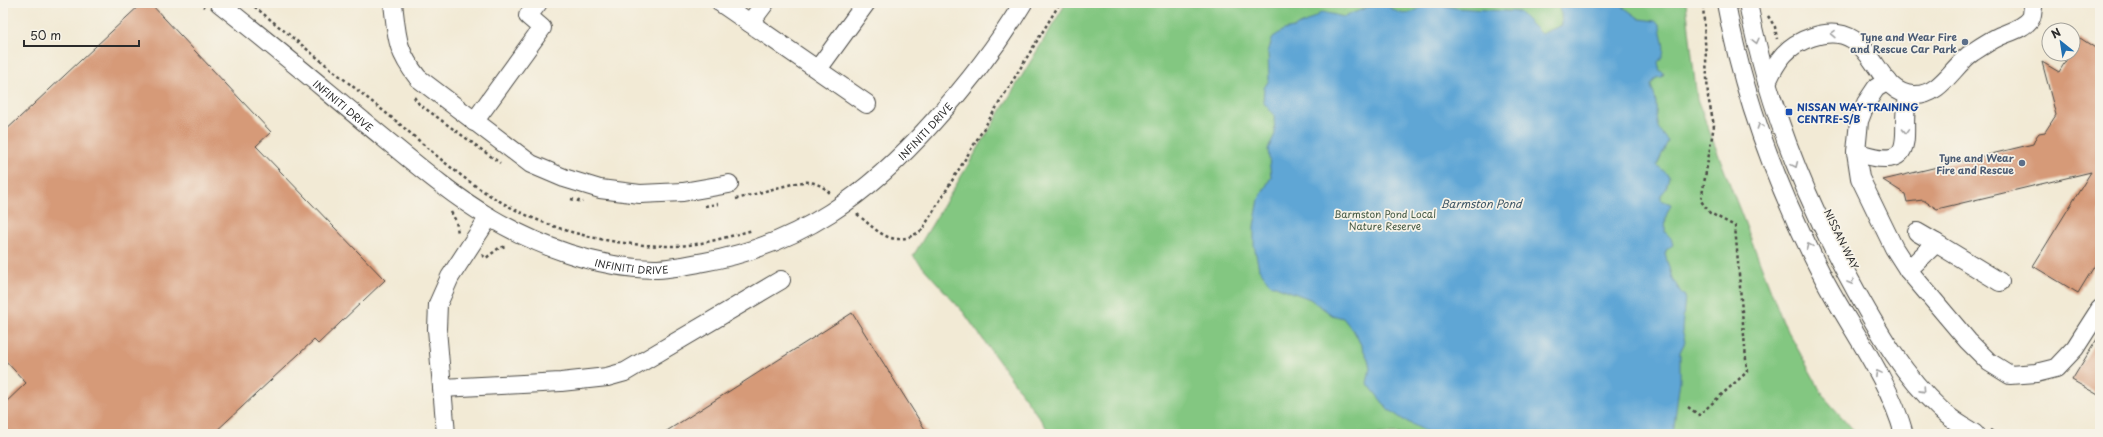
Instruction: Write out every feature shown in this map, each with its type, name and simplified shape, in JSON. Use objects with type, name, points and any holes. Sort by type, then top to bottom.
[{"type":"street","points":[[393,3],[398,45],[407,64],[418,78],[531,164],[564,178],[600,189],[640,194],[730,192]]},
{"type":"street","points":[[474,122],[542,28],[528,16],[538,3]]},
{"type":"street","points":[[721,3],[867,104]]},
{"type":"street","points":[[750,23],[765,3]]},
{"type":"street","points":[[818,69],[866,3]]},
{"type":"street","name":"INFINITI DRIVE","points":[[214,7],[445,187],[489,217],[537,241],[591,260],[624,267],[656,269],[728,258],[759,249],[850,209],[963,90],[1005,33],[1023,3]]},
{"type":"street","points":[[1726,3],[1750,99],[1778,179],[1821,273],[1888,391],[1904,434]]},
{"type":"street","name":"NISSAN WAY","points":[[1748,3],[1755,38],[1767,82],[1790,153],[1832,247],[1885,343],[1912,379],[1941,410],[1979,430]]},
{"type":"street","points":[[1856,152],[1876,158],[1895,156],[1903,149],[1906,140],[1905,108],[1909,99],[1913,96],[1932,91],[1964,58],[1999,36],[2017,30],[2031,18],[2034,3]]},
{"type":"street","points":[[1767,82],[1781,56],[1801,40],[1822,34],[1840,34],[1858,42],[1885,78],[1897,90],[1913,96]]},
{"type":"street","points":[[1885,78],[1866,103],[1859,121],[1856,152],[1860,178],[1894,248],[1908,270],[1968,341],[1989,362],[2010,375],[2036,373],[2056,368],[2075,348],[2100,309]]},
{"type":"street","points":[[446,434],[437,329],[438,304],[450,277],[489,217]]},
{"type":"street","points":[[1917,232],[2000,282]]},
{"type":"street","points":[[1908,270],[1936,243]]},
{"type":"street","points":[[442,388],[561,382],[607,377],[625,372],[781,280]]},
{"type":"path","points":[[198,3],[214,7]]},
{"type":"path","points":[[250,3],[448,164],[495,199],[537,221],[587,237],[625,243],[673,246],[719,239],[755,230]]},
{"type":"path","points":[[730,192],[809,181],[830,193],[884,236],[898,240],[912,237],[922,230],[1060,3]]},
{"type":"path","points":[[1688,407],[1699,415],[1747,372],[1735,226],[1710,213],[1701,201],[1714,125],[1708,97],[1703,3]]},
{"type":"path","points":[[1766,13],[1772,19],[1775,27],[1781,56]]},
{"type":"path","points":[[410,92],[419,104],[492,159],[506,166]]},
{"type":"path","points":[[824,197],[836,189]]},
{"type":"path","points":[[569,198],[584,203]]},
{"type":"path","points":[[697,207],[725,202]]},
{"type":"path","points":[[447,208],[456,221],[459,230],[458,238],[486,258],[499,248],[512,246]]},
{"type":"path","points":[[850,209],[862,208]]},
{"type":"path","points":[[1979,430],[1997,434]]},
{"type":"green space","name":"Barmston Pond Local Nature Reserve","points":[[1066,3],[1686,3],[1697,99],[1783,322],[1824,397],[1857,434],[1051,434],[964,313],[913,256]]},
{"type":"water","name":"Barmston Pond","points":[[1432,3],[1456,8],[1519,12],[1541,34],[1562,25],[1560,3],[1618,3],[1640,19],[1655,21],[1660,25],[1664,49],[1658,62],[1660,71],[1664,73],[1662,77],[1656,78],[1651,85],[1656,101],[1657,124],[1660,131],[1668,141],[1657,165],[1669,176],[1666,189],[1661,195],[1661,200],[1671,204],[1666,216],[1665,232],[1671,238],[1673,245],[1667,249],[1665,254],[1672,278],[1682,294],[1685,296],[1682,330],[1685,342],[1680,352],[1680,380],[1673,434],[1431,434],[1402,419],[1388,409],[1367,383],[1370,369],[1368,359],[1355,333],[1343,318],[1332,315],[1310,299],[1270,284],[1259,269],[1254,245],[1254,226],[1259,199],[1271,177],[1268,149],[1275,134],[1274,115],[1263,102],[1264,88],[1269,80],[1268,52],[1273,37],[1284,30],[1305,23],[1322,12],[1344,17],[1368,7],[1385,4],[1399,13],[1404,14],[1413,12]]},
{"type":"building","points":[[142,3],[150,3],[271,132],[256,146],[385,280],[318,344],[314,340],[213,434],[3,434],[3,405],[26,383],[3,358],[3,133]]},
{"type":"building","name":"Tyne and Wear Fire and Rescue","points":[[2081,39],[2100,51],[2100,257],[2078,293],[2033,266],[2091,172],[1937,209],[1923,200],[1907,202],[1905,194],[1883,180],[2033,144],[2039,133],[2045,132],[2056,115],[2042,62],[2059,72],[2065,62],[2081,62]]},
{"type":"building","points":[[852,313],[928,434],[662,434]]},
{"type":"building","points":[[2100,334],[2100,396],[2072,380]]},
{"type":"place","name":"Tyne and Wear Fire and Rescue Car Park","points":[[1965,42]]},
{"type":"place","name":"NISSAN WAY-TRAINING CENTRE-S/B","points":[[1789,112]]},
{"type":"place","name":"Tyne and Wear Fire and Rescue","points":[[2022,163]]}]
